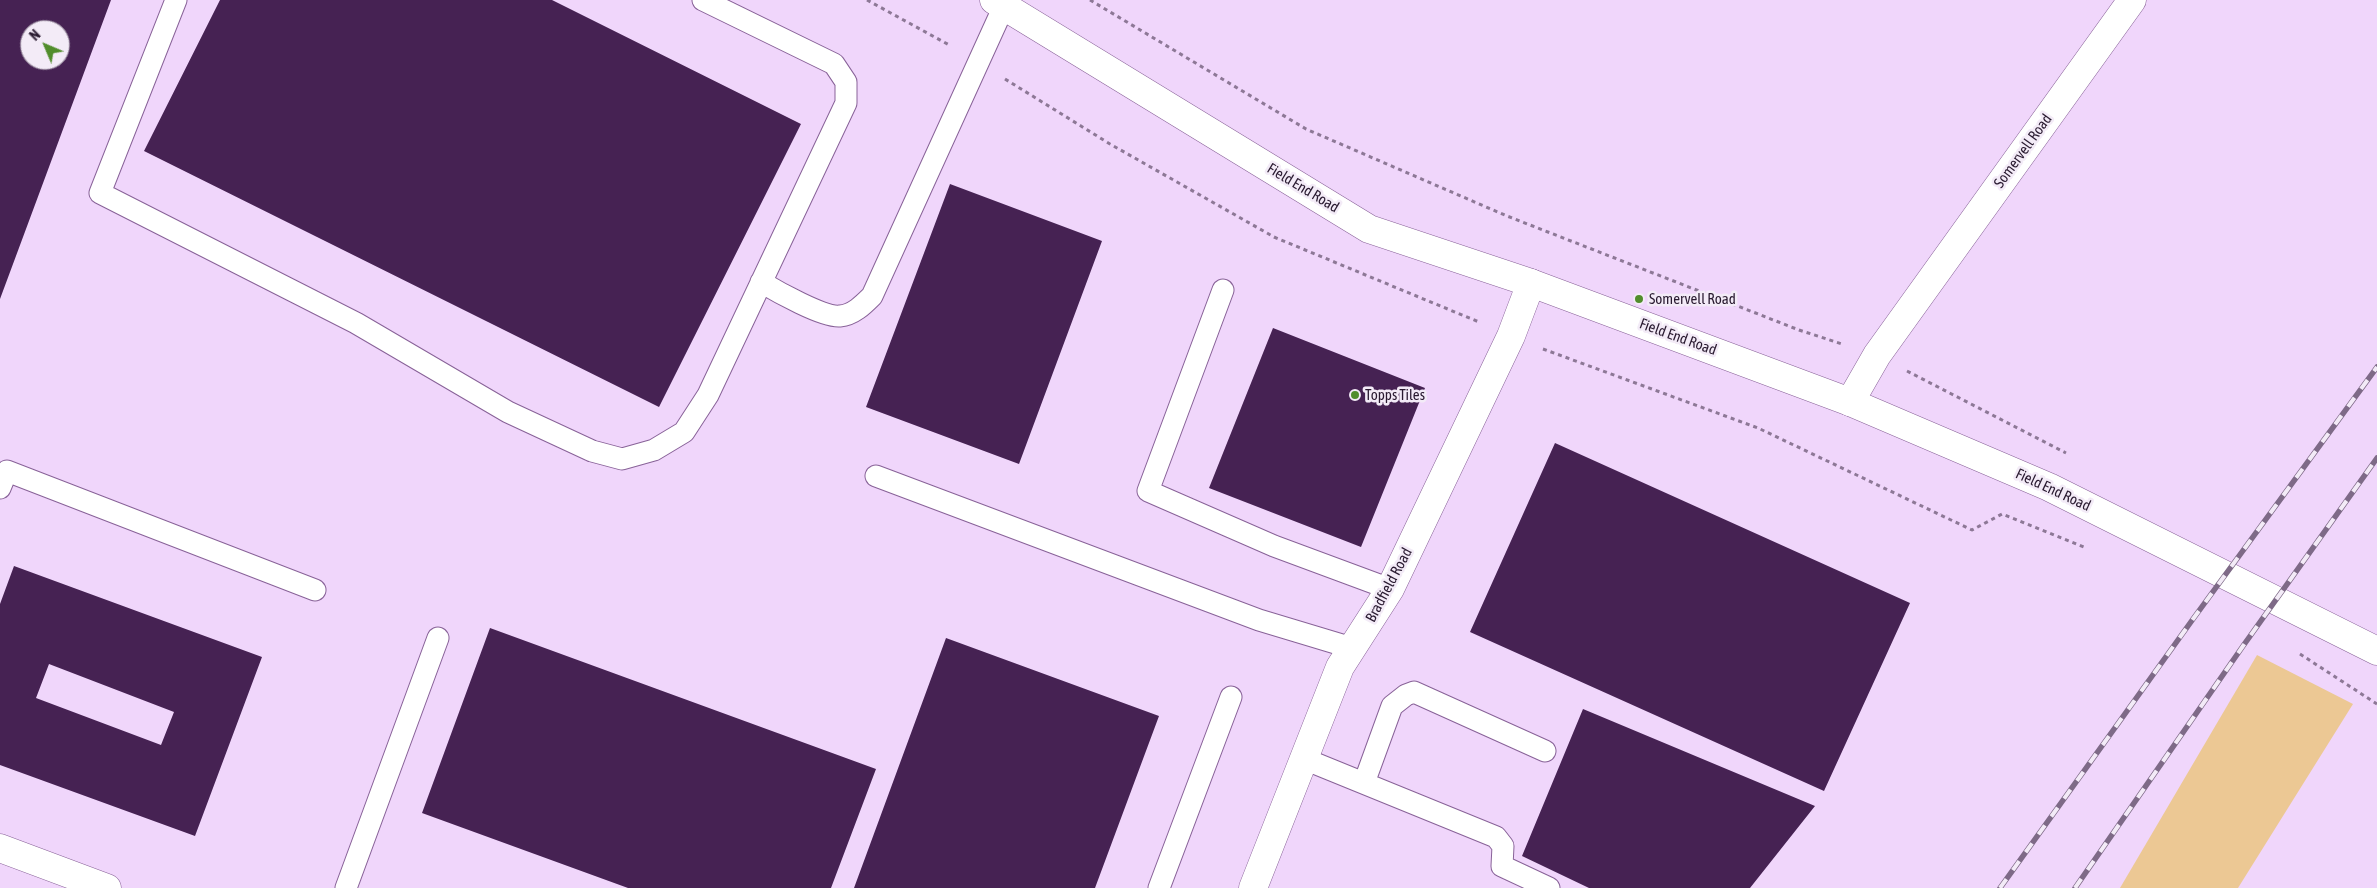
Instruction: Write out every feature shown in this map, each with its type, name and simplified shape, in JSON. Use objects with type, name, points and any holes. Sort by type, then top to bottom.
[{"type":"street","name":"Somervell Road","points":[[1850,402],[1877,355],[2132,0]]},
{"type":"street","name":"Field End Road","points":[[999,3],[1369,229],[1531,282],[1850,402],[2049,487],[2377,651]]},
{"type":"street","name":"Bradfield Road","points":[[1253,888],[1302,758],[1340,667],[1390,589],[1511,336],[1531,282]]},
{"type":"street","points":[[0,848],[107,888]]},
{"type":"lane","points":[[176,0],[100,193],[356,323],[508,412],[592,451],[622,458],[654,450],[684,432],[708,396],[846,102],[846,82],[834,64],[703,0]]},
{"type":"lane","points":[[760,282],[808,307],[839,317],[859,309],[872,296],[980,63],[999,3]]},
{"type":"lane","points":[[1223,290],[1148,491],[1274,546],[1390,589]]},
{"type":"lane","points":[[0,488],[7,470],[314,590]]},
{"type":"lane","points":[[876,476],[1259,620],[1352,648]]},
{"type":"lane","points":[[346,888],[438,638]]},
{"type":"lane","points":[[1364,783],[1392,706],[1406,695],[1414,692],[1545,751]]},
{"type":"lane","points":[[1159,888],[1231,698]]},
{"type":"lane","points":[[1302,758],[1496,836],[1503,846],[1502,866],[1549,888]]},
{"type":"path","points":[[867,0],[942,40],[1110,144],[1274,237],[1560,356],[1758,428],[1972,530],[2002,514],[2091,550]]},
{"type":"path","points":[[1090,0],[1306,129],[1516,220],[1799,330],[1877,355],[2074,457]]},
{"type":"path","points":[[2292,649],[2377,704]]},
{"type":"shaded area","points":[[2257,655],[2353,704],[2238,888],[2120,888]]},
{"type":"building","points":[[0,0],[111,0],[0,299]]},
{"type":"building","points":[[220,0],[552,0],[801,124],[659,407],[144,151]]},
{"type":"building","points":[[950,184],[1102,241],[1019,464],[866,407]]},
{"type":"building","points":[[1273,328],[1425,388],[1361,547],[1209,488]]},
{"type":"building","points":[[1555,443],[1910,603],[1824,791],[1470,632]]},
{"type":"building","points":[[14,566],[262,657],[195,836],[0,765],[0,604]],"holes":[[[49,664],[174,712],[161,745],[36,698]]]},
{"type":"building","points":[[490,628],[876,769],[831,888],[628,888],[422,813]]},
{"type":"building","points":[[946,638],[1159,716],[1095,888],[854,888]]},
{"type":"building","points":[[1583,709],[1815,806],[1750,888],[1589,888],[1522,856]]},
{"type":"railway","points":[[2000,888],[2377,367]]},
{"type":"railway","points":[[2075,888],[2243,646],[2377,458]]},
{"type":"place","name":"Somervell Road","points":[[1639,299]]},
{"type":"place","name":"Topps Tiles","points":[[1355,395]]}]
